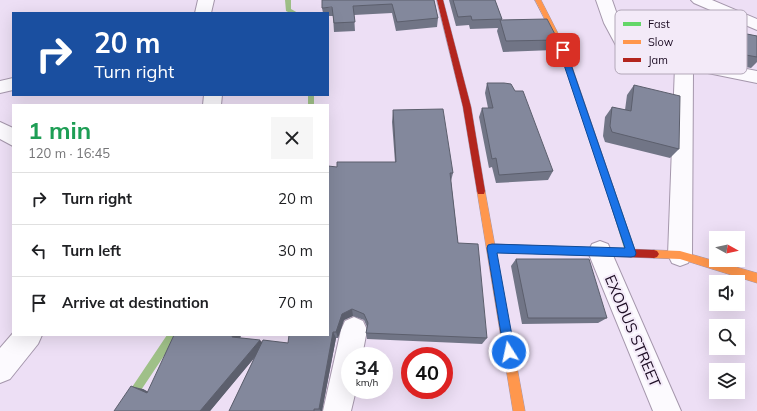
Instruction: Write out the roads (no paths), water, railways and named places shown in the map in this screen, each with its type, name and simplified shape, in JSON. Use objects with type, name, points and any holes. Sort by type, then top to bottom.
[{"type":"street","points":[[203,12],[206,0]]},
{"type":"street","points":[[440,0],[467,108],[519,411]]},
{"type":"street","points":[[538,0],[563,50],[631,253]]},
{"type":"street","points":[[604,0],[615,29]]},
{"type":"street","points":[[699,0],[722,10]]},
{"type":"street","points":[[747,21],[757,25]]},
{"type":"street","points":[[680,255],[684,74]]},
{"type":"street","points":[[740,74],[757,77]]},
{"type":"street","points":[[0,87],[12,84]]},
{"type":"street","points":[[0,129],[12,137]]},
{"type":"street","points":[[492,248],[680,255],[757,278]]},
{"type":"street","name":"EXODUS STREET","points":[[600,252],[667,411]]},
{"type":"street","points":[[337,411],[354,330]]},
{"type":"street","points":[[0,369],[28,336]]},
{"type":"waterway","points":[[288,0],[288,10],[293,12]]},
{"type":"waterway","points":[[311,96],[311,104]]},
{"type":"waterway","points":[[121,411],[172,336]]}]
